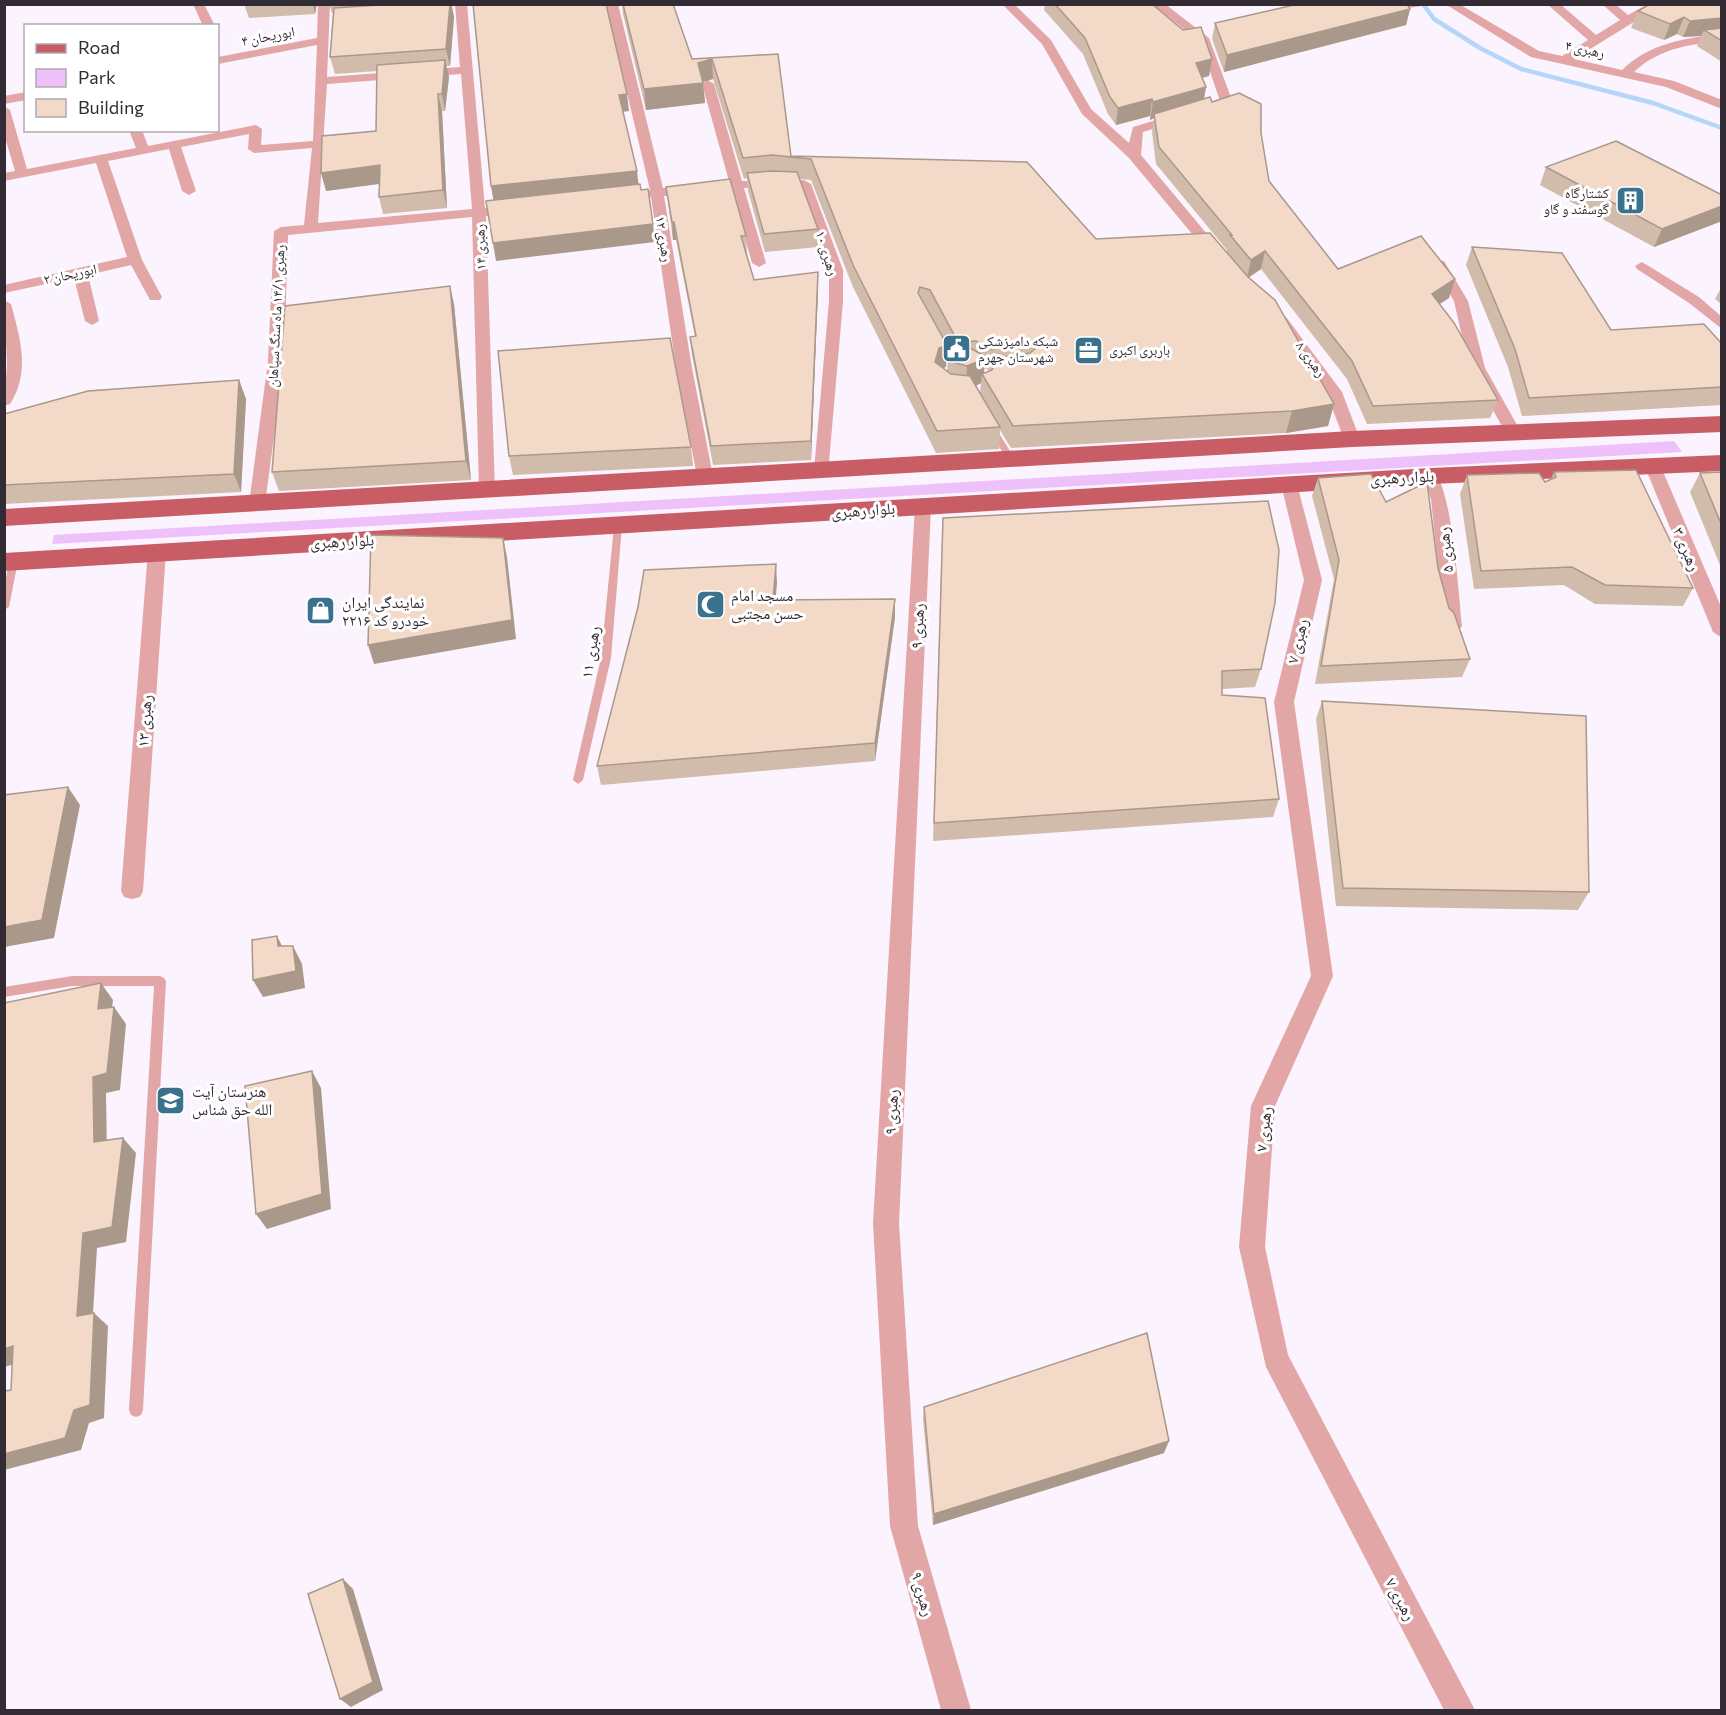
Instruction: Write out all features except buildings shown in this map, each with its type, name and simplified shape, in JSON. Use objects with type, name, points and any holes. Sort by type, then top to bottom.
[{"type":"main road","points":[[9,562],[16,517],[1352,439],[1719,427]]},
{"type":"main road","name":"بلوار رهبری","points":[[9,562],[157,551],[618,526],[1289,484],[1722,463]]},
{"type":"street","points":[[198,4],[208,24]]},
{"type":"street","points":[[311,228],[320,144],[324,40],[329,19],[324,4]]},
{"type":"street","name":"رهبری ۱۲","points":[[612,4],[657,192],[684,368],[705,476]]},
{"type":"street","points":[[1007,4],[1047,42],[1086,111],[1134,154],[1229,269]]},
{"type":"street","points":[[1134,154],[1137,130],[1227,103],[1205,39],[1157,4]]},
{"type":"street","name":"رهبری ۴","points":[[1450,4],[1535,54],[1670,84],[1718,101]]},
{"type":"street","points":[[1552,4],[1596,40]]},
{"type":"street","points":[[1607,4],[1627,20]]},
{"type":"street","points":[[1565,60],[1627,20],[1658,4]]},
{"type":"street","name":"رهبری ۱۴","points":[[457,9],[467,70],[479,213],[488,490]]},
{"type":"street","points":[[1625,74],[1638,59],[1678,43],[1722,37]]},
{"type":"street","name":"ابوریحان ۴","points":[[222,56],[324,40]]},
{"type":"street","points":[[322,81],[467,70]]},
{"type":"street","points":[[708,84],[739,185],[759,263]]},
{"type":"street","points":[[4,100],[24,96]]},
{"type":"street","points":[[4,110],[22,174]]},
{"type":"street","points":[[4,177],[256,129],[253,156],[320,144]]},
{"type":"street","points":[[136,132],[143,150]]},
{"type":"street","points":[[174,144],[189,191]]},
{"type":"street","points":[[101,159],[135,260],[155,297]]},
{"type":"street","name":"رهبری ۱۰","points":[[610,198],[739,185],[804,184],[836,270],[837,301],[822,471]]},
{"type":"street","name":"رهبری ۱۴/۱ ماه سنگ سپاهان","points":[[258,504],[276,361],[281,231],[526,208]]},
{"type":"street","points":[[1433,255],[1461,301],[1477,368],[1513,432]]},
{"type":"street","name":"ابوریحان ۲","points":[[4,289],[135,260]]},
{"type":"street","points":[[1642,266],[1694,300],[1722,325]]},
{"type":"street","points":[[80,272],[92,321]]},
{"type":"street","points":[[4,304],[17,367],[12,389],[4,401]]},
{"type":"street","name":"رهبری ۸","points":[[1273,311],[1305,349],[1334,392],[1352,439]]},
{"type":"street","name":"رهبری ۳","points":[[1653,467],[1722,632]]},
{"type":"street","name":"رهبری ۵","points":[[1431,476],[1439,499],[1453,626]]},
{"type":"street","name":"رهبری ۷","points":[[1289,484],[1313,580],[1284,702],[1322,976],[1263,1106],[1252,1247],[1275,1358],[1460,1710]]},
{"type":"street","name":"رهبری ۹","points":[[923,506],[886,1223],[904,1526],[956,1710]]},
{"type":"street","name":"رهبری ۱۳","points":[[132,891],[157,551]]},
{"type":"lane","points":[[1394,8],[1434,4]]},
{"type":"lane","points":[[989,422],[1011,459]]},
{"type":"lane","name":"رهبری ۱۱","points":[[578,780],[606,658],[618,526]]},
{"type":"lane","points":[[4,607],[9,562]]},
{"type":"lane","points":[[4,992],[72,981],[160,981],[136,1410]]},
{"type":"green space","points":[[1674,441],[1682,452],[52,544],[54,535]]},
{"type":"waterway","points":[[1423,4],[1434,19],[1480,48],[1521,69],[1653,103],[1722,128]]},
{"type":"place","name":"کشتارگاه گوسفند و گاو","points":[[1630,201]]},
{"type":"place","name":"شبکه دامپزشکی شهرستان جهرم","points":[[957,349]]},
{"type":"place","name":"باربری اکبری","points":[[1088,350]]},
{"type":"place","name":"مسجد امام حسن مجتبی","points":[[710,604]]},
{"type":"place","name":"نمایندگی ایران خودرو کد ۲۲۱۶","points":[[321,611]]},
{"type":"place","name":"هنرستان آیت الله حق شناس","points":[[171,1100]]}]
